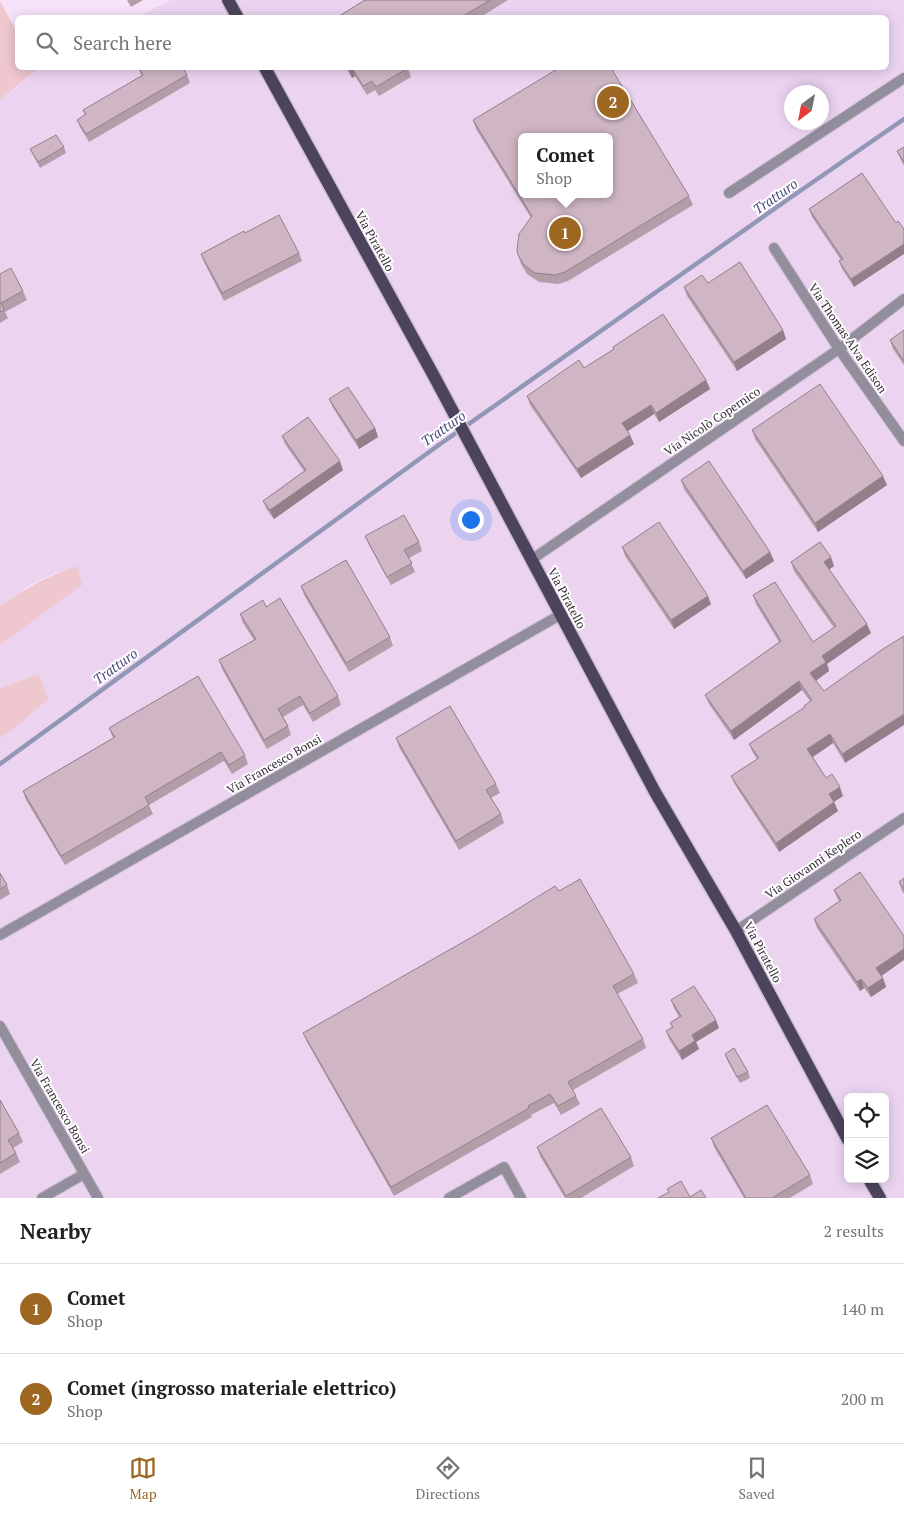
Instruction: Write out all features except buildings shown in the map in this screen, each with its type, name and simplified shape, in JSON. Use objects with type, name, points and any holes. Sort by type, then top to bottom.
[{"type":"main road","points":[[228,0],[236,15]]},
{"type":"main road","name":"Via Piratello","points":[[266,70],[447,402],[655,792],[736,931],[847,1138]]},
{"type":"street","points":[[729,194],[904,78]]},
{"type":"street","name":"Via Thomas Alva Edison","points":[[774,248],[839,349],[904,440]]},
{"type":"street","name":"Via Nicolò Copernico","points":[[531,560],[839,349],[904,299]]},
{"type":"street","name":"Via Francesco Bonsi","points":[[0,935],[560,615]]},
{"type":"street","name":"Via Giovanni Keplero","points":[[736,931],[904,818]]},
{"type":"street","name":"Via Francesco Bonsi","points":[[0,1026],[98,1198]]},
{"type":"street","points":[[449,1198],[504,1167],[521,1198]]},
{"type":"street","points":[[42,1198],[84,1174]]},
{"type":"shaded area","points":[[171,0],[904,0],[904,1198],[0,1198],[0,738],[10,732],[47,698],[0,688],[0,645],[20,630],[77,566],[57,572],[30,585],[0,606],[0,100],[38,70],[889,70],[889,15],[141,15]]},
{"type":"shaded area","points":[[0,1],[15,28],[15,70],[37,70],[0,100]]},
{"type":"shaded area","points":[[77,566],[82,585],[0,645],[0,606],[37,583]]},
{"type":"shaded area","points":[[39,674],[48,699],[10,732],[0,738],[0,687]]},
{"type":"waterway","name":"Tratturo","points":[[0,764],[436,447],[904,119]]},
{"type":"place","name":"Comet (ingrosso materiale elettrico)","points":[[613,102]]},
{"type":"place","name":"Comet","points":[[565,233]]}]
